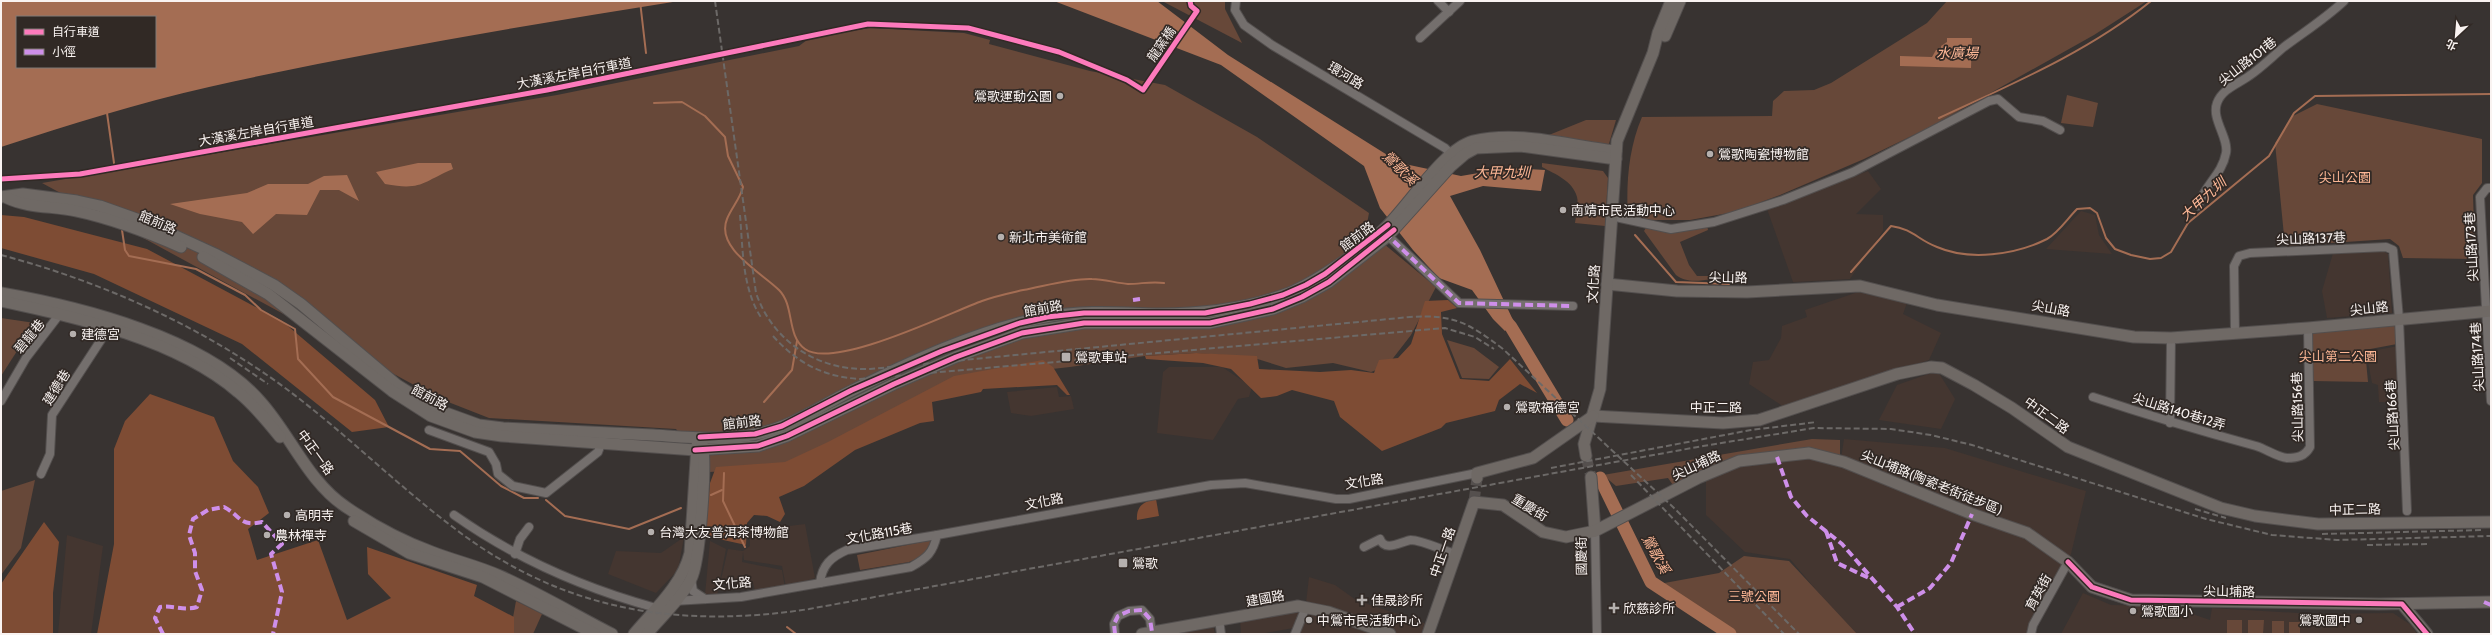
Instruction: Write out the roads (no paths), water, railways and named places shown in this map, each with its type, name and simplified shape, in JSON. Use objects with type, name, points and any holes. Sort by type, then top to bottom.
[{"type":"street","name":"環河路","points":[[1236,1],[1235,10],[1244,26],[1278,49],[1445,148],[1451,160]]},
{"type":"street","points":[[1438,1],[1449,12]]},
{"type":"street","points":[[1420,38],[1460,1]]},
{"type":"street","name":"文化路","points":[[674,601],[741,597],[911,567],[928,558],[934,548],[937,535],[1230,483],[1245,483],[1336,499],[1349,498],[1477,475],[1534,458],[1593,416],[1600,389],[1616,155],[1624,121],[1653,53],[1671,1]]},
{"type":"street","name":"文化路","points":[[1653,53],[1666,35],[1680,1]]},
{"type":"street","name":"尖山路101巷","points":[[2198,206],[2207,184],[2215,178],[2222,166],[2226,152],[2216,112],[2216,104],[2221,96],[2229,88],[2249,77],[2344,1]]},
{"type":"street","points":[[1611,216],[1671,228],[1714,222],[1783,200],[1854,172],[1939,125],[1989,101],[1998,99],[2019,117],[2042,120],[2060,130]]},
{"type":"street","points":[[1573,306],[1470,302],[1459,303],[1388,231],[1464,144],[1476,140],[1513,138],[1616,155]]},
{"type":"street","name":"尖山路173巷","points":[[2489,311],[2480,197],[2487,188],[2491,188]]},
{"type":"street","name":"館前路","points":[[4,197],[23,194],[77,201],[100,206],[145,222],[217,255],[274,285],[301,304],[397,385],[435,409],[479,425],[503,428],[700,437],[755,434],[782,426],[852,390],[942,351],[1020,323],[1047,317],[1084,313],[1204,313],[1250,304],[1283,295],[1306,285],[1325,274],[1388,231]]},
{"type":"street","name":"館前路","points":[[4,197],[17,202],[75,211],[119,221],[214,261],[268,294],[392,391],[431,416],[475,432],[502,436],[601,444],[700,450],[758,446],[787,436],[894,384],[956,357],[1022,333],[1084,323],[1210,323],[1273,309],[1302,297],[1328,282],[1388,231]]},
{"type":"street","name":"尖山路137巷","points":[[2235,332],[2234,266],[2239,256],[2250,253],[2386,247],[2393,250],[2399,319]]},
{"type":"street","name":"尖山路","points":[[1608,284],[1678,290],[1747,292],[1860,286],[1937,305],[2134,337],[2171,338],[2235,332],[2308,328],[2489,311]]},
{"type":"street","name":"中正一路","points":[[1,293],[190,350],[212,361],[239,380],[260,401],[310,470],[345,507],[406,542],[501,576],[612,634]]},
{"type":"street","name":"中正一路","points":[[1,301],[62,311]]},
{"type":"street","name":"碧龍巷","points":[[1,401],[26,358],[62,311]]},
{"type":"street","name":"尖山路174巷","points":[[2489,311],[2491,401]]},
{"type":"street","name":"尖山路166巷","points":[[2399,319],[2407,511]]},
{"type":"street","name":"中正一路","points":[[111,325],[171,351],[204,369],[238,392],[279,436],[309,481],[328,501],[370,531],[410,553],[482,577],[595,634]]},
{"type":"street","name":"建德巷","points":[[41,474],[50,454],[52,415],[111,325]]},
{"type":"street","name":"尖山路156巷","points":[[2300,457],[2306,454],[2310,447],[2308,328]]},
{"type":"street","points":[[2170,423],[2171,338]]},
{"type":"street","name":"中正二路","points":[[1593,416],[1723,423],[1759,420],[1897,374],[1931,367],[1942,368],[2012,408],[2068,447],[2221,508],[2255,516],[2318,524],[2491,522]]},
{"type":"street","name":"尖山路140巷12弄","points":[[2094,397],[2170,423],[2259,446],[2286,458],[2300,457]]},
{"type":"street","points":[[1586,456],[1584,444],[1593,416]]},
{"type":"street","points":[[429,430],[489,452],[496,464],[498,474],[513,486],[546,493],[598,452],[601,444]]},
{"type":"street","points":[[647,634],[691,579],[696,562],[700,437]]},
{"type":"street","points":[[634,634],[681,576],[690,553],[700,450]]},
{"type":"street","name":"尖山埔路(陶瓷老街徒步區)","points":[[1777,457],[1809,453],[1844,462],[1972,514],[2027,533],[2068,562]]},
{"type":"street","name":"尖山埔路","points":[[1595,532],[1606,524],[1698,478],[1739,461],[1777,457]]},
{"type":"street","name":"國慶街","points":[[1591,477],[1595,532],[1597,634]]},
{"type":"street","name":"中正一路","points":[[1428,634],[1474,502]]},
{"type":"street","name":"重慶街","points":[[1474,502],[1503,505],[1525,522],[1543,532],[1566,537],[1595,532]]},
{"type":"street","points":[[454,515],[515,554],[584,586],[656,608]]},
{"type":"street","points":[[515,554],[520,539],[529,527]]},
{"type":"street","name":"文化路115巷","points":[[820,583],[821,572],[834,556],[847,550],[937,535]]},
{"type":"street","points":[[1364,547],[1380,539],[1387,545],[1394,546],[1412,540],[1456,554]]},
{"type":"street","name":"尖山埔路","points":[[2068,562],[2092,587],[2131,600],[2402,604],[2489,603]]},
{"type":"street","name":"育英街","points":[[2031,634],[2033,625],[2068,562]]},
{"type":"street","points":[[691,579],[693,591],[705,599]]},
{"type":"street","points":[[2402,604],[2427,634]]},
{"type":"street","points":[[1296,634],[1306,607]]},
{"type":"street","name":"建國路","points":[[1149,633],[1219,619],[1306,607],[1328,612],[1390,634]]},
{"type":"street","points":[[1115,634],[1114,624],[1118,616],[1137,610],[1142,610],[1147,614],[1149,633]]},
{"type":"street","points":[[1219,619],[1221,634]]},
{"type":"water","points":[[1,1],[679,1],[443,40],[326,62],[156,100],[1,147]]},
{"type":"water","points":[[1054,1],[1157,1],[1228,55],[1400,163],[1461,176],[1508,168],[1545,170],[1541,191],[1483,186],[1450,196],[1480,250],[1513,320],[1505,331],[1493,319],[1472,290],[1439,278],[1413,250],[1380,208],[1364,166],[1221,65]]},
{"type":"water","name":"水廣場","points":[[1947,38],[1972,38],[1971,68],[1900,66],[1900,56],[1932,57],[1936,50],[1941,50],[1941,46],[1947,42]]},
{"type":"water","points":[[418,163],[451,163],[453,169],[415,186],[385,184],[376,172]]},
{"type":"water","points":[[347,175],[359,201],[339,190],[320,190],[307,215],[276,214],[253,234],[242,222],[200,214],[170,204],[247,193],[268,184],[308,184],[324,176]]},
{"type":"waterway","points":[[640,1],[646,53]]},
{"type":"waterway","points":[[1939,118],[2049,66],[2102,36],[2151,1]]},
{"type":"waterway","name":"大甲九圳","points":[[1851,272],[1891,226],[1899,227],[1930,244],[1950,251],[1963,254],[1992,254],[2021,249],[2047,239],[2059,229],[2077,209],[2090,208],[2097,213],[2106,238],[2115,249],[2131,255],[2150,259],[2161,258],[2171,252],[2188,223],[2269,156],[2294,113],[2315,96],[2491,94]]},
{"type":"waterway","points":[[654,103],[682,102],[705,116],[725,137],[728,156],[743,187],[727,219],[725,230],[728,240],[742,259],[779,290],[784,297],[795,336],[805,349],[820,353],[840,352],[865,346],[919,327],[987,299],[1067,281],[1092,279],[1128,284],[1155,282],[1164,283]]},
{"type":"waterway","points":[[107,113],[114,163]]},
{"type":"waterway","points":[[122,230],[125,250],[129,256],[196,269],[245,295],[261,310],[295,329],[298,359],[333,397],[430,449],[460,451],[501,486],[524,498],[538,498]]},
{"type":"waterway","name":"大甲九圳","points":[[1635,235],[1676,282],[1729,284]]},
{"type":"waterway","name":"鶯歌溪","points":[[1498,312],[1511,327],[1567,420]]},
{"type":"waterway","points":[[764,402],[792,370],[797,341]]},
{"type":"waterway","points":[[724,473],[723,501],[745,547]]},
{"type":"waterway","name":"鶯歌溪","points":[[1600,478],[1651,582],[1730,634]]},
{"type":"waterway","points":[[711,495],[722,490]]},
{"type":"waterway","points":[[546,500],[565,516],[629,529],[681,508]]},
{"type":"waterway","points":[[787,627],[796,634]]},
{"type":"tunnel","points":[[1586,456],[1591,477]]},
{"type":"tunnel","points":[[1474,502],[1477,478]]},
{"type":"railway","points":[[715,1],[756,293],[774,326],[786,339],[800,350],[816,359],[833,365],[870,369],[1410,317],[1438,317],[1460,322],[1480,333],[1503,349],[1674,508],[1799,634]]},
{"type":"railway","points":[[740,215],[747,282],[755,307],[762,319]]},
{"type":"railway","points":[[1,255],[66,275],[131,300],[162,314],[223,347],[279,383],[305,403],[429,508],[454,528],[495,556],[537,578],[579,595],[623,607],[668,614],[713,616],[761,615],[809,609],[1703,446],[1814,428],[1891,429],[1931,435],[1972,445],[2206,519],[2272,535],[2337,540],[2491,536]]},
{"type":"railway","points":[[773,336],[792,354],[812,367],[823,372],[847,378],[860,379],[1445,328],[1475,337],[1494,349]]},
{"type":"railway","points":[[230,358],[268,384]]},
{"type":"railway","points":[[1551,468],[1751,430],[1817,422]]},
{"type":"railway","points":[[1631,475],[1784,634]]},
{"type":"railway","points":[[2195,509],[2226,518]]},
{"type":"railway","points":[[2322,534],[2482,530]]},
{"type":"railway","points":[[2367,545],[2429,544]]},
{"type":"place","name":"鶯歌運動公園","points":[[1060,96]]},
{"type":"place","name":"鶯歌陶瓷博物館","points":[[1710,154]]},
{"type":"place","name":"南靖市民活動中心","points":[[1563,210]]},
{"type":"place","name":"新北市美術館","points":[[1001,237]]},
{"type":"place","name":"建德宮","points":[[73,334]]},
{"type":"place","name":"鶯歌車站","points":[[1066,357]]},
{"type":"place","name":"鶯歌福德宮","points":[[1507,407]]},
{"type":"place","name":"高明寺","points":[[287,515]]},
{"type":"place","name":"台灣大友普洱茶博物館","points":[[651,532]]},
{"type":"place","name":"農林禪寺","points":[[267,535]]},
{"type":"place","name":"鶯歌","points":[[1123,563]]},
{"type":"place","name":"佳晟診所","points":[[1362,600]]},
{"type":"place","name":"欣慈診所","points":[[1614,608]]},
{"type":"place","name":"鶯歌國小","points":[[2133,611]]},
{"type":"place","name":"中鶯市民活動中心","points":[[1309,620]]},
{"type":"place","name":"鶯歌國中","points":[[2359,620]]},
{"type":"park label","name":"尖山公園","points":[[2345,177]]},
{"type":"park label","name":"尖山第二公園","points":[[2338,356]]},
{"type":"park label","name":"三號公園","points":[[1754,596]]}]
